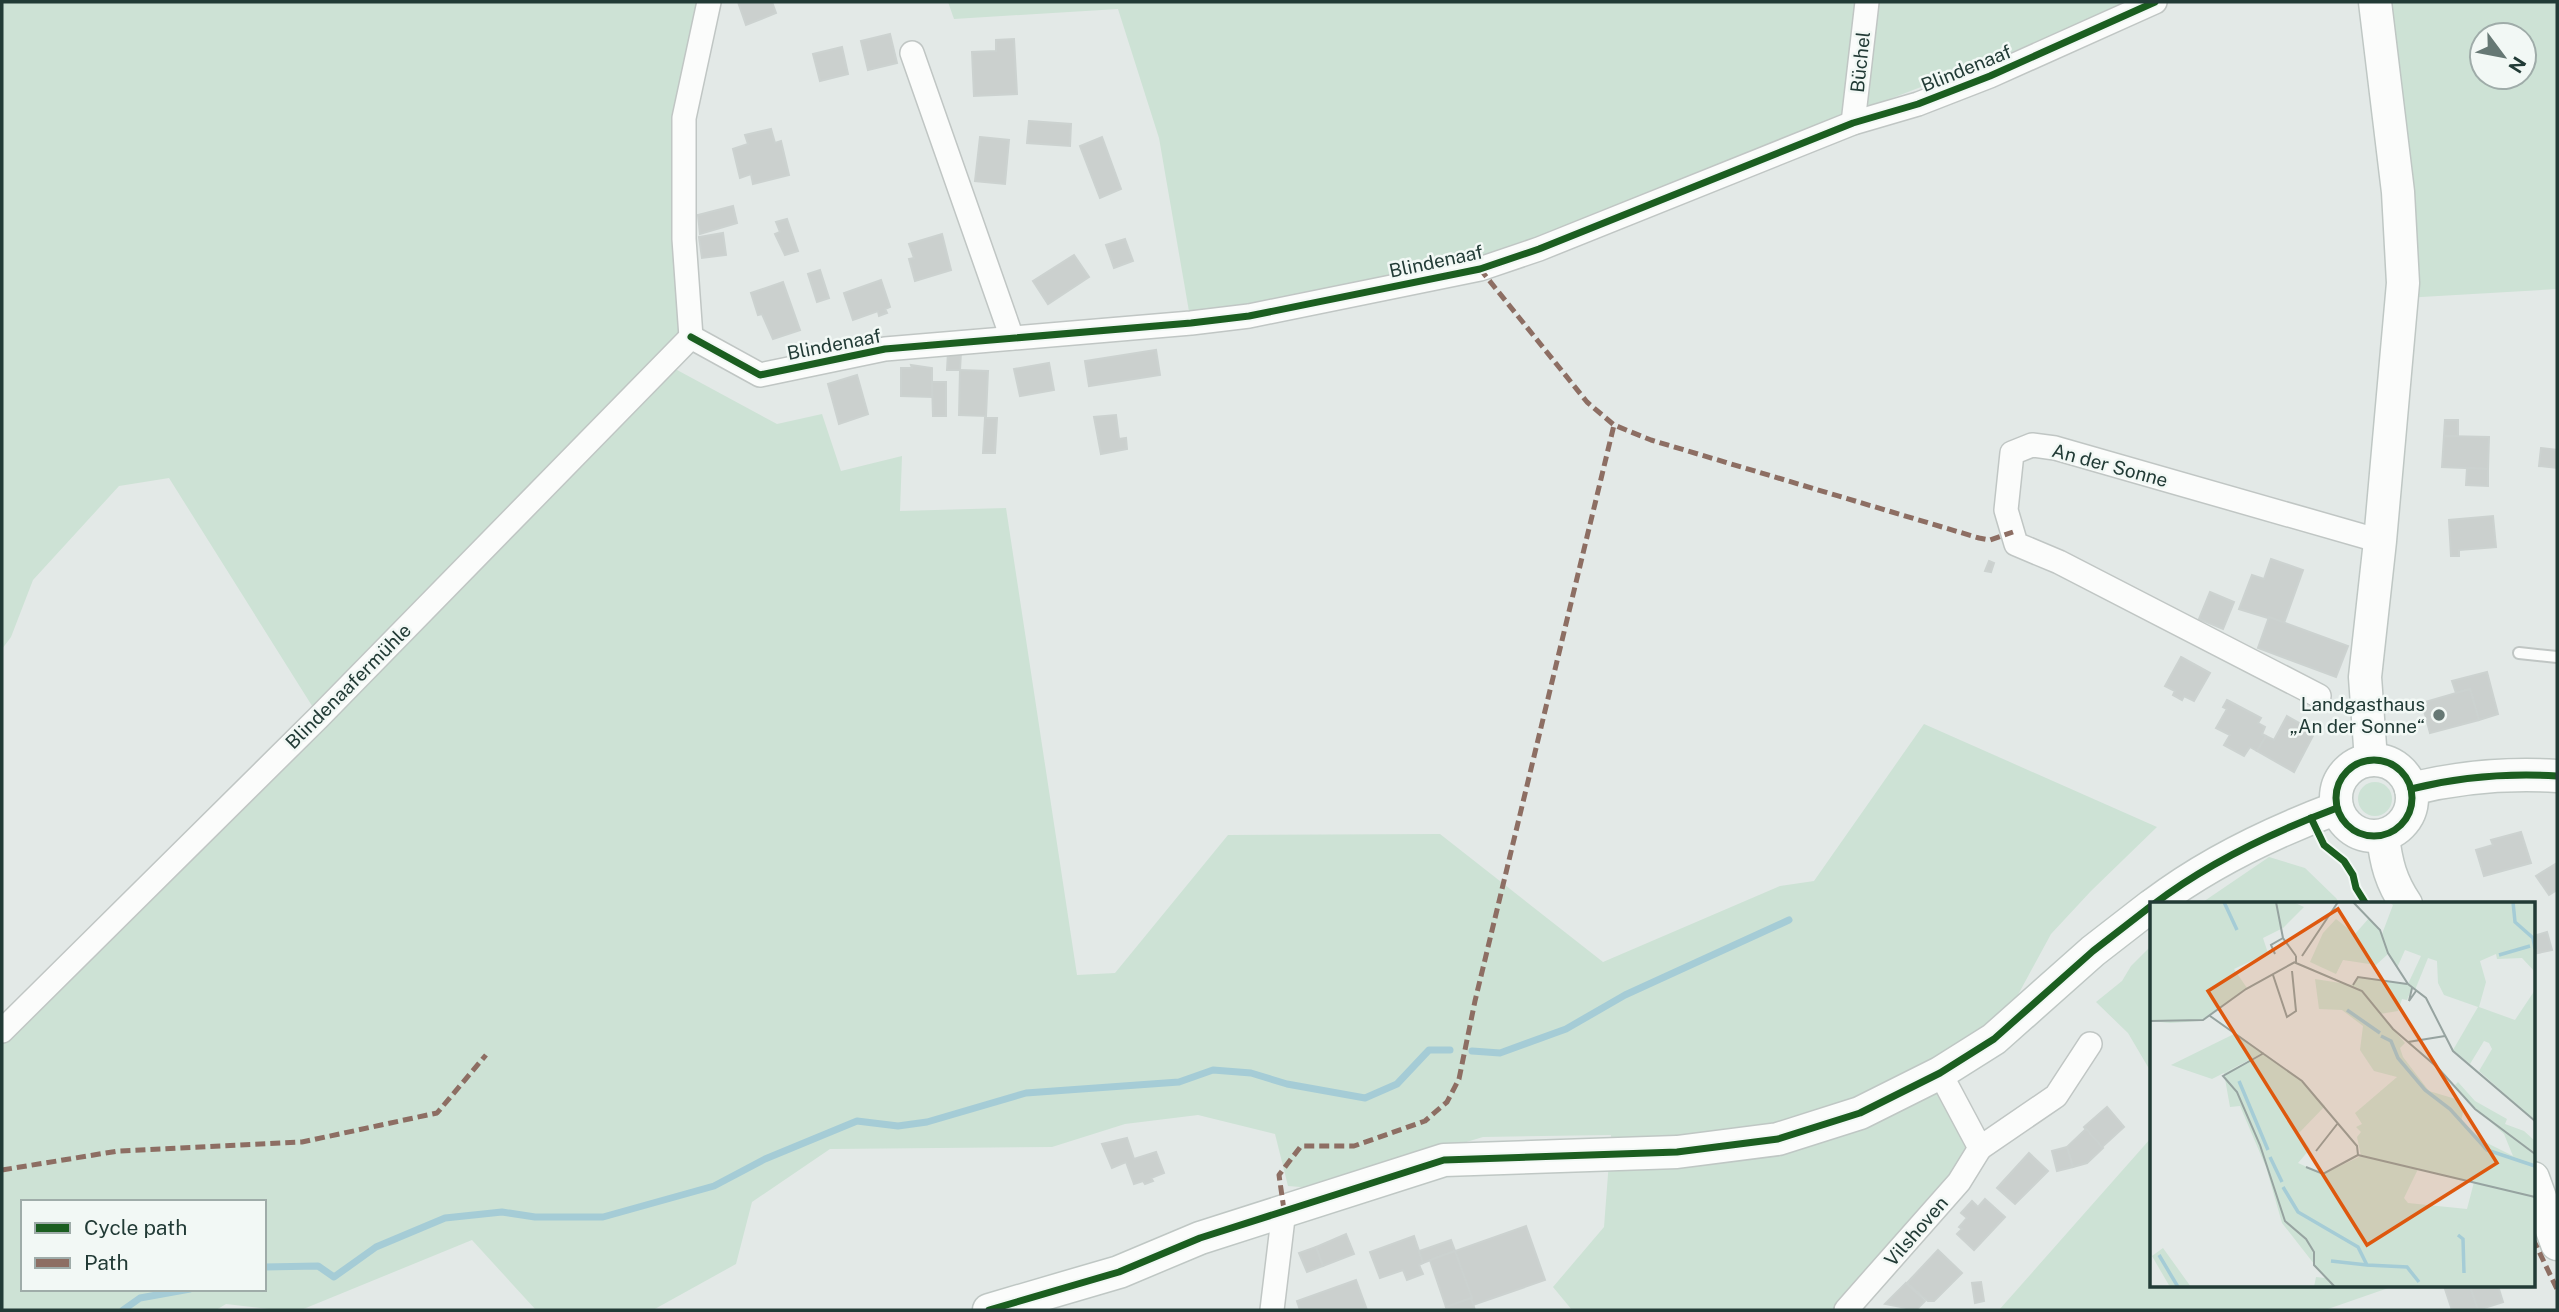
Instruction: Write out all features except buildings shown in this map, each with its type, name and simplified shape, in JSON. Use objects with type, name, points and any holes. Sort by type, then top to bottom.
[{"type":"main road","points":[[2371,760],[2365,677],[2403,283],[2398,192],[2375,2]]},
{"type":"main road","points":[[2384,761],[2396,767],[2411,789],[2412,804],[2406,819],[2394,831],[2383,836],[2361,834],[2346,824],[2337,808],[2339,782],[2347,771],[2358,763],[2384,761]]},
{"type":"main road","points":[[2411,789],[2484,775],[2517,773],[2557,776]]},
{"type":"main road","points":[[2157,902],[2219,861],[2337,808]]},
{"type":"main road","points":[[2383,836],[2386,864],[2394,886],[2405,902]]},
{"type":"main road","points":[[989,1310],[1119,1272],[1200,1238],[1444,1160],[1677,1152],[1778,1139],[1860,1113],[1940,1073],[1994,1039],[2093,951],[2150,907]]},
{"type":"main road","points":[[2534,1181],[2557,1244]]},
{"type":"street","points":[[691,337],[684,239],[684,118],[709,2]]},
{"type":"street","name":"Büchel","points":[[1853,123],[1867,2]]},
{"type":"street","name":"Blindenaaf","points":[[691,337],[760,375],[885,349],[1250,316],[1480,269],[1539,249],[1853,123],[1918,104],[1990,76],[2155,2]]},
{"type":"street","points":[[912,53],[1012,338]]},
{"type":"street","name":"Blindenaafermühle","points":[[2,1031],[319,718],[691,337]]},
{"type":"street","name":"An der Sonne","points":[[2319,696],[2059,562],[2017,544],[2006,510],[2012,453],[2032,445],[2055,448],[2380,541]]},
{"type":"street","name":"Vilshoven","points":[[1846,1310],[1959,1182],[1980,1148],[2056,1096],[2090,1044]]},
{"type":"street","points":[[1940,1073],[1980,1148]]},
{"type":"street","points":[[1272,1310],[1284,1210]]},
{"type":"lane","points":[[2519,653],[2557,657]]},
{"type":"green space","points":[[2,2],[709,2],[684,118],[691,337],[666,364],[777,424],[822,414],[841,471],[902,456],[900,511],[1006,508],[1077,975],[1115,973],[1228,835],[1440,834],[1603,962],[1780,886],[1814,881],[1924,724],[2157,827],[2051,934],[1994,1039],[1941,1072],[1980,1148],[1846,1310],[1572,1310],[1553,1287],[1604,1227],[1611,1135],[1483,1137],[1313,1188],[1288,1186],[1275,1134],[1198,1115],[1125,1124],[1052,1147],[830,1149],[752,1202],[736,1264],[653,1310],[536,1310],[472,1240],[301,1310],[226,1304],[216,1310],[2,1310],[2,1031],[319,717],[169,478],[119,486],[33,580],[11,637],[2,649]]},
{"type":"green space","points":[[948,2],[1858,2],[1845,115],[1539,249],[1191,323],[1159,138],[1118,9],[954,19]]},
{"type":"green space","points":[[1874,2],[2130,2],[2129,7],[1856,112]]},
{"type":"green space","points":[[2375,2],[2557,2],[2557,289],[2404,298]]},
{"type":"green space","points":[[2375,782],[2387,787],[2392,799],[2387,811],[2375,816],[2363,811],[2358,799],[2363,787]]},
{"type":"green space","points":[[2269,857],[2305,868],[2339,902],[2203,902]]},
{"type":"green space","points":[[2150,947],[2150,1070],[2128,1033],[2096,1002],[2122,981],[2131,966]]},
{"type":"green space","points":[[2150,1139],[2150,1288],[2388,1288],[2325,1310],[1999,1310]]},
{"type":"waterway","points":[[1472,1051],[1500,1053],[1566,1029],[1625,995],[1789,920]]},
{"type":"waterway","points":[[266,1267],[318,1266],[334,1277],[376,1247],[445,1218],[502,1212],[535,1217],[603,1217],[714,1186],[765,1159],[857,1121],[898,1126],[927,1122],[1026,1093],[1179,1082],[1213,1070],[1251,1073],[1287,1084],[1365,1098],[1397,1084],[1429,1050],[1450,1050]]},
{"type":"waterway","points":[[123,1310],[140,1298],[179,1291]]},
{"type":"marked path","points":[[1480,269],[1587,402],[1614,425],[1651,440],[1979,538],[1990,540],[2013,532]]},
{"type":"marked path","points":[[1284,1210],[1279,1175],[1301,1146],[1354,1146],[1425,1121],[1447,1102],[1459,1079],[1475,1001],[1614,425]]},
{"type":"marked path","points":[[2,1170],[118,1151],[302,1142],[437,1113],[486,1055]]},
{"type":"marked path","points":[[2534,1241],[2557,1289]]},
{"type":"cycle path","points":[[691,337],[760,375],[885,349],[1249,316],[1480,269],[1539,249],[1853,123],[1918,104],[1990,76],[2155,2]]},
{"type":"cycle path","points":[[2374,760],[2388,763],[2401,771],[2409,784],[2412,798],[2409,812],[2401,825],[2388,833],[2374,836],[2360,833],[2347,825],[2339,812],[2336,798],[2339,784],[2347,771],[2360,763],[2374,760]]},
{"type":"cycle path","points":[[2411,789],[2483,777],[2557,776]]},
{"type":"cycle path","points":[[2157,902],[2196,875],[2242,850],[2337,808]]},
{"type":"cycle path","points":[[2311,818],[2324,845],[2344,861],[2353,875],[2356,888],[2365,902]]},
{"type":"cycle path","points":[[989,1310],[1119,1272],[1200,1238],[1444,1160],[1677,1152],[1778,1139],[1860,1113],[1940,1073],[1994,1039],[2093,951],[2150,907]]},
{"type":"place","name":"Landgasthaus „An der Sonne“","points":[[2439,715]]}]
